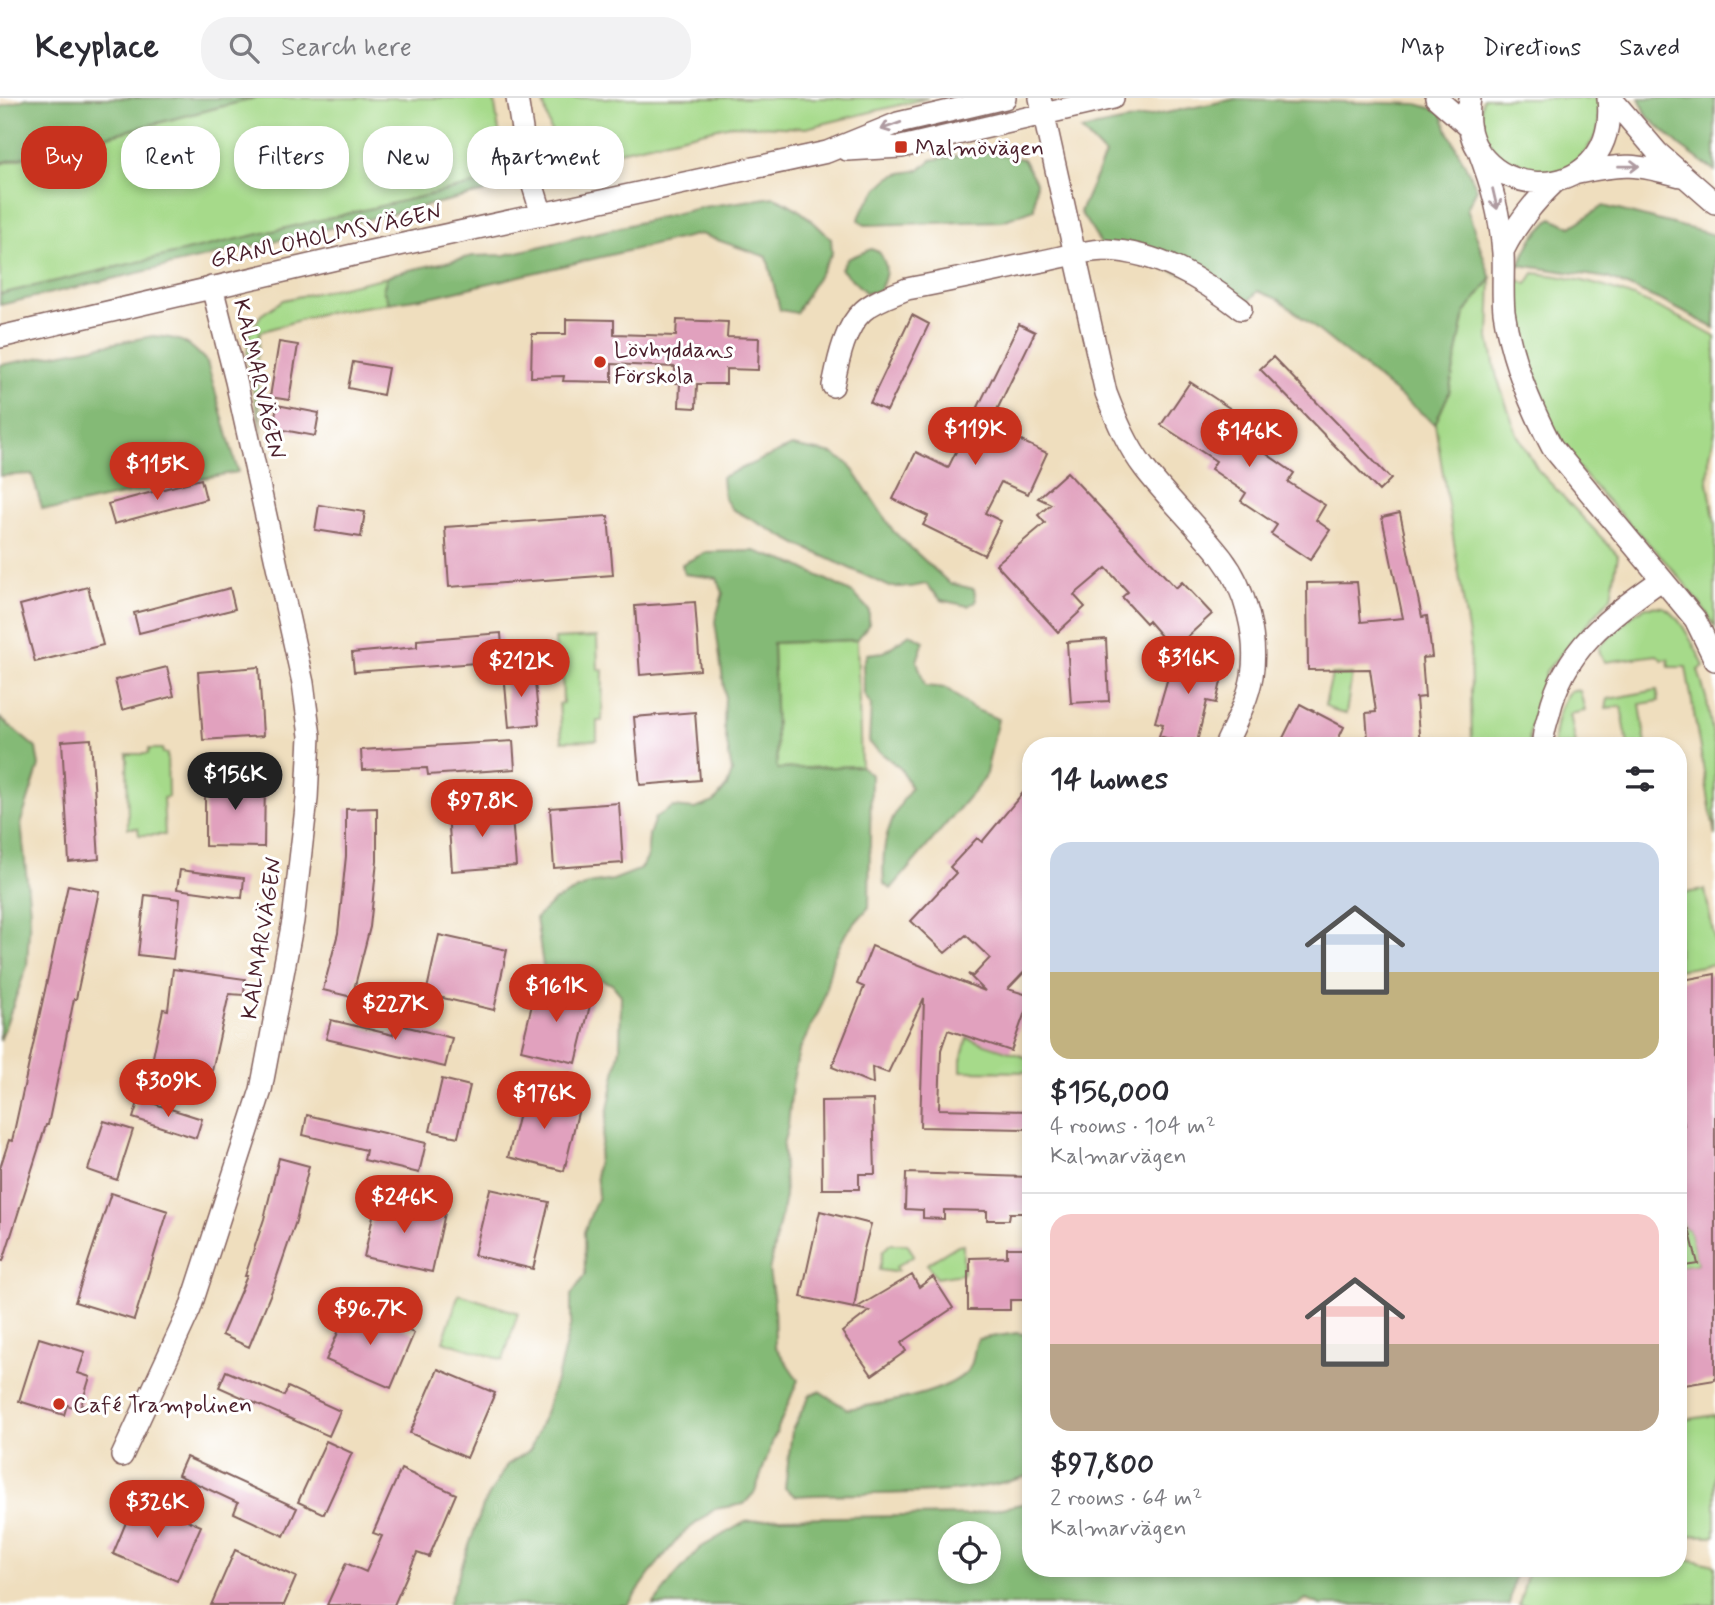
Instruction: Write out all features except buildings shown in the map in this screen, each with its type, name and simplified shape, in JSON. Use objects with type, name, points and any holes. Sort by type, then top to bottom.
[{"type":"street","points":[[517,98],[529,173],[542,215]]},
{"type":"street","name":"GRANLOHOLMSVÄGEN","points":[[827,152],[898,124],[1005,98]]},
{"type":"street","name":"GRANLOHOLMSVÄGEN","points":[[0,337],[212,287],[827,152],[901,147],[1041,106],[1113,98]]},
{"type":"street","points":[[1436,98],[1470,128]]},
{"type":"street","points":[[1470,98],[1470,128],[1497,201],[1503,251],[1504,310],[1514,358],[1536,415],[1552,447],[1695,619],[1715,660]]},
{"type":"street","points":[[1610,98],[1682,177],[1715,203]]},
{"type":"street","points":[[1503,251],[1527,210],[1594,158],[1605,141],[1610,98]]},
{"type":"street","points":[[1041,106],[1106,393],[1120,429],[1143,468],[1224,560],[1242,594],[1254,652],[1252,678],[1229,737]]},
{"type":"street","points":[[1478,149],[1493,166],[1509,177],[1528,183],[1565,178],[1611,166],[1643,166],[1682,177]]},
{"type":"street","points":[[833,386],[842,345],[862,311],[882,299],[907,289],[1075,254],[1105,250],[1136,255],[1174,267],[1210,285],[1241,309]]},
{"type":"street","name":"KALMARVÄGEN","points":[[122,1456],[190,1308],[261,1090],[293,921],[307,799],[310,736],[303,683],[236,381],[212,287]]},
{"type":"street","points":[[1543,737],[1553,696],[1574,657],[1597,628],[1661,580]]},
{"type":"green space","points":[[28,98],[255,98],[145,126],[121,126],[121,132],[107,136],[107,126],[21,126],[21,158],[0,163],[0,107]]},
{"type":"green space","points":[[255,98],[494,98],[498,126],[467,126],[467,186],[0,294],[0,164],[21,159],[21,189],[107,189],[107,136],[121,133],[121,189],[220,189],[220,126],[147,126]]},
{"type":"green space","points":[[542,98],[928,98],[806,128],[731,125],[624,150],[624,126],[550,126]]},
{"type":"green space","points":[[1483,98],[1599,98],[1598,131],[1587,149],[1572,165],[1553,172],[1534,172],[1516,166],[1499,155],[1487,139],[1481,120]]},
{"type":"green space","points":[[1639,98],[1715,98],[1715,171],[1680,146],[1648,117]]},
{"type":"green space","points":[[1235,99],[1417,104],[1441,111],[1477,189],[1467,208],[1491,279],[1465,313],[1449,393],[1435,424],[1280,300],[1258,291],[1241,309],[1191,276],[1105,250],[1080,212],[1105,155],[1081,130]]},
{"type":"green space","points":[[984,151],[1023,159],[1036,182],[1034,209],[1003,221],[865,225],[859,220],[872,197],[891,177],[921,169],[931,160]]},
{"type":"green space","points":[[467,186],[467,189],[488,189],[485,192],[0,305],[0,294]]},
{"type":"green space","points":[[774,197],[798,209],[831,239],[832,253],[796,313],[780,310],[767,257],[700,234],[434,296],[389,303],[383,290],[387,277],[396,273],[473,256],[505,255],[703,207]]},
{"type":"green space","points":[[1603,206],[1715,235],[1715,328],[1608,278],[1519,265],[1532,239],[1552,218],[1571,227]]},
{"type":"green space","points":[[871,249],[879,252],[886,271],[879,291],[866,293],[841,269],[847,259]]},
{"type":"green space","points":[[1534,273],[1582,281],[1628,295],[1715,337],[1715,432],[1709,459],[1708,482],[1715,524],[1715,627],[1700,603],[1664,560],[1586,477],[1561,443],[1547,418],[1527,365],[1518,334],[1514,306],[1515,278],[1527,284]]},
{"type":"green space","points":[[387,277],[383,290],[389,303],[319,314],[260,332],[256,367],[262,434],[247,359],[249,334],[261,315],[283,300]]},
{"type":"green space","points":[[1491,279],[1489,338],[1497,378],[1517,434],[1538,470],[1618,555],[1611,597],[1546,671],[1529,737],[1472,737],[1470,643],[1435,424],[1449,393],[1465,313]]},
{"type":"green space","points":[[153,336],[183,342],[207,362],[238,472],[57,509],[42,508],[32,474],[0,476],[0,365]]},
{"type":"green space","points":[[792,446],[833,454],[849,464],[894,532],[949,583],[974,589],[976,601],[968,606],[941,600],[926,584],[890,587],[797,544],[732,509],[724,498],[722,477]]},
{"type":"green space","points":[[754,551],[797,565],[853,593],[869,610],[869,624],[857,640],[773,643],[777,769],[861,766],[871,775],[869,907],[846,933],[833,958],[822,1005],[799,1051],[783,1144],[785,1197],[769,1271],[774,1302],[775,1346],[798,1380],[755,1492],[744,1504],[715,1509],[682,1534],[628,1605],[448,1605],[483,1506],[507,1465],[530,1450],[559,1371],[571,1323],[571,1295],[585,1275],[584,1232],[598,1196],[596,1171],[620,1048],[621,995],[612,984],[571,968],[556,977],[543,966],[536,918],[554,901],[588,884],[613,880],[639,870],[647,859],[649,835],[655,818],[673,807],[695,809],[714,802],[727,786],[732,772],[724,726],[725,695],[715,621],[723,593],[717,578],[684,574],[682,564],[707,552]]},
{"type":"green space","points":[[1646,607],[1663,607],[1675,616],[1704,666],[1698,670],[1707,701],[1715,748],[1715,836],[1686,667],[1669,667],[1668,659],[1662,660],[1657,655],[1605,662],[1600,654],[1599,647],[1635,613]]},
{"type":"green space","points":[[910,634],[924,641],[917,661],[925,686],[946,688],[972,708],[998,719],[985,778],[891,889],[884,884],[887,833],[911,788],[901,769],[869,743],[871,705],[864,694],[863,665],[867,654],[884,652]]},
{"type":"green space","points":[[597,637],[598,669],[603,670],[602,721],[597,721],[597,740],[562,741],[559,704],[563,703],[562,669],[557,669],[555,639]]},
{"type":"green space","points":[[857,640],[861,766],[777,769],[773,643]]},
{"type":"green space","points":[[1352,674],[1346,714],[1325,705],[1332,675]]},
{"type":"green space","points":[[1572,690],[1580,691],[1585,711],[1570,714],[1574,737],[1555,737],[1556,724],[1567,694]]},
{"type":"green space","points":[[1657,690],[1659,701],[1640,704],[1645,737],[1627,737],[1621,706],[1606,708],[1608,699]]},
{"type":"green space","points":[[0,718],[36,748],[39,766],[21,822],[30,911],[27,966],[0,1041]]},
{"type":"green space","points":[[149,749],[162,749],[163,753],[167,754],[168,797],[163,798],[165,835],[139,835],[138,828],[128,828],[127,754],[148,754]]},
{"type":"green space","points":[[1705,890],[1715,942],[1715,964],[1687,969],[1687,893]]},
{"type":"green space","points":[[967,1038],[1022,1056],[1022,1072],[961,1071]]},
{"type":"green space","points":[[1687,1228],[1689,1229],[1698,1264],[1687,1266]]},
{"type":"green space","points":[[890,1244],[907,1244],[914,1255],[896,1267],[898,1270],[879,1270],[883,1251]]},
{"type":"green space","points":[[963,1244],[963,1274],[936,1278],[927,1264]]},
{"type":"green space","points":[[459,1294],[518,1313],[503,1360],[443,1341]]},
{"type":"green space","points":[[1022,1334],[1022,1477],[973,1488],[914,1493],[795,1496],[785,1488],[792,1430],[810,1395],[819,1391],[847,1409],[934,1390],[964,1374],[971,1365],[978,1339]]},
{"type":"green space","points":[[1715,1415],[1715,1536],[1687,1535],[1687,1420]]},
{"type":"green space","points":[[1022,1504],[1022,1577],[1514,1577],[1509,1605],[1321,1605],[1306,1599],[1298,1605],[653,1605],[700,1548],[745,1522],[779,1518],[969,1515]]},
{"type":"green space","points":[[1687,1559],[1715,1565],[1715,1605],[1519,1605],[1527,1577],[1687,1577]]},
{"type":"place","name":"Malmövägen","points":[[901,147]]},
{"type":"place","name":"Lövhyddans Förskola","points":[[600,362]]},
{"type":"place","name":"Café Trampolinen","points":[[59,1404]]}]
